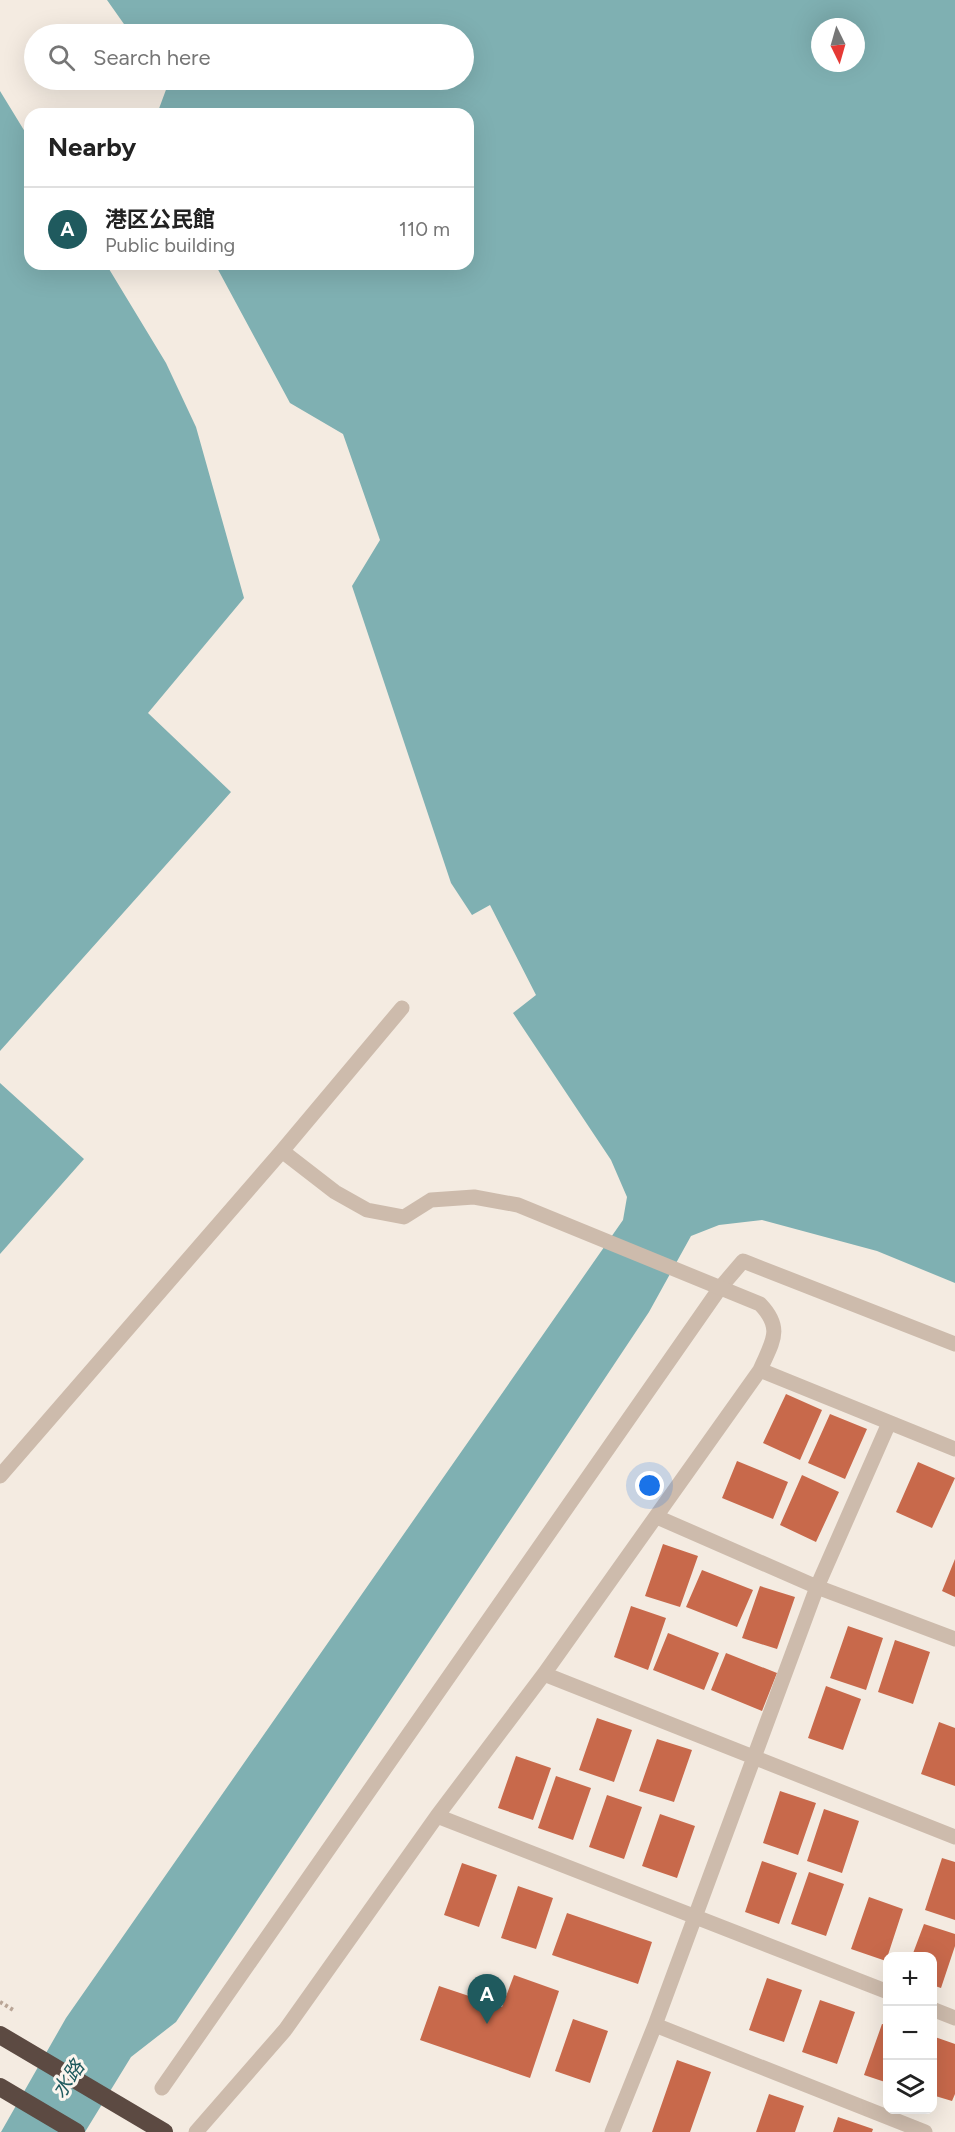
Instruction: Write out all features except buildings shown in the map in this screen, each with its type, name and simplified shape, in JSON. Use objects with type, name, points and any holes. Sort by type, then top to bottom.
[{"type":"highway","points":[[0,2035],[164,2132]]},
{"type":"highway","points":[[5,2089],[76,2132]]},
{"type":"street","points":[[0,1476],[282,1152],[402,1008]]},
{"type":"street","points":[[196,2132],[285,2030],[437,1816],[544,1674],[760,1370],[774,1337],[772,1317],[760,1304],[518,1205],[474,1197],[431,1200],[404,1218],[367,1210],[335,1192],[282,1152]]},
{"type":"street","points":[[162,2088],[720,1288],[742,1261],[955,1344]]},
{"type":"street","points":[[760,1370],[955,1449]]},
{"type":"street","points":[[612,2132],[655,2025],[817,1587],[888,1423]]},
{"type":"street","points":[[657,1516],[817,1587],[955,1639]]},
{"type":"street","points":[[544,1674],[955,1837]]},
{"type":"street","points":[[437,1816],[883,1990]]},
{"type":"street","points":[[937,2011],[955,2018]]},
{"type":"street","points":[[655,2025],[925,2132]]},
{"type":"water","name":"水路","points":[[107,0],[955,0],[955,1283],[877,1251],[762,1220],[719,1225],[691,1236],[649,1312],[176,2022],[131,2057],[85,2132],[1,2132],[66,2018],[623,1220],[627,1197],[611,1160],[513,1013],[536,995],[490,905],[472,915],[451,883],[352,586],[380,540],[343,434],[290,403],[218,270],[474,270],[474,108],[159,108],[166,90],[474,90],[474,24],[124,24]]},
{"type":"water","points":[[0,91],[24,130],[24,270],[110,270],[166,363],[196,427],[244,598],[148,713],[231,792],[0,1051]]},
{"type":"water","points":[[0,1083],[84,1159],[0,1254]]},
{"type":"place","name":"港区公民館","points":[[487,2024]]}]
